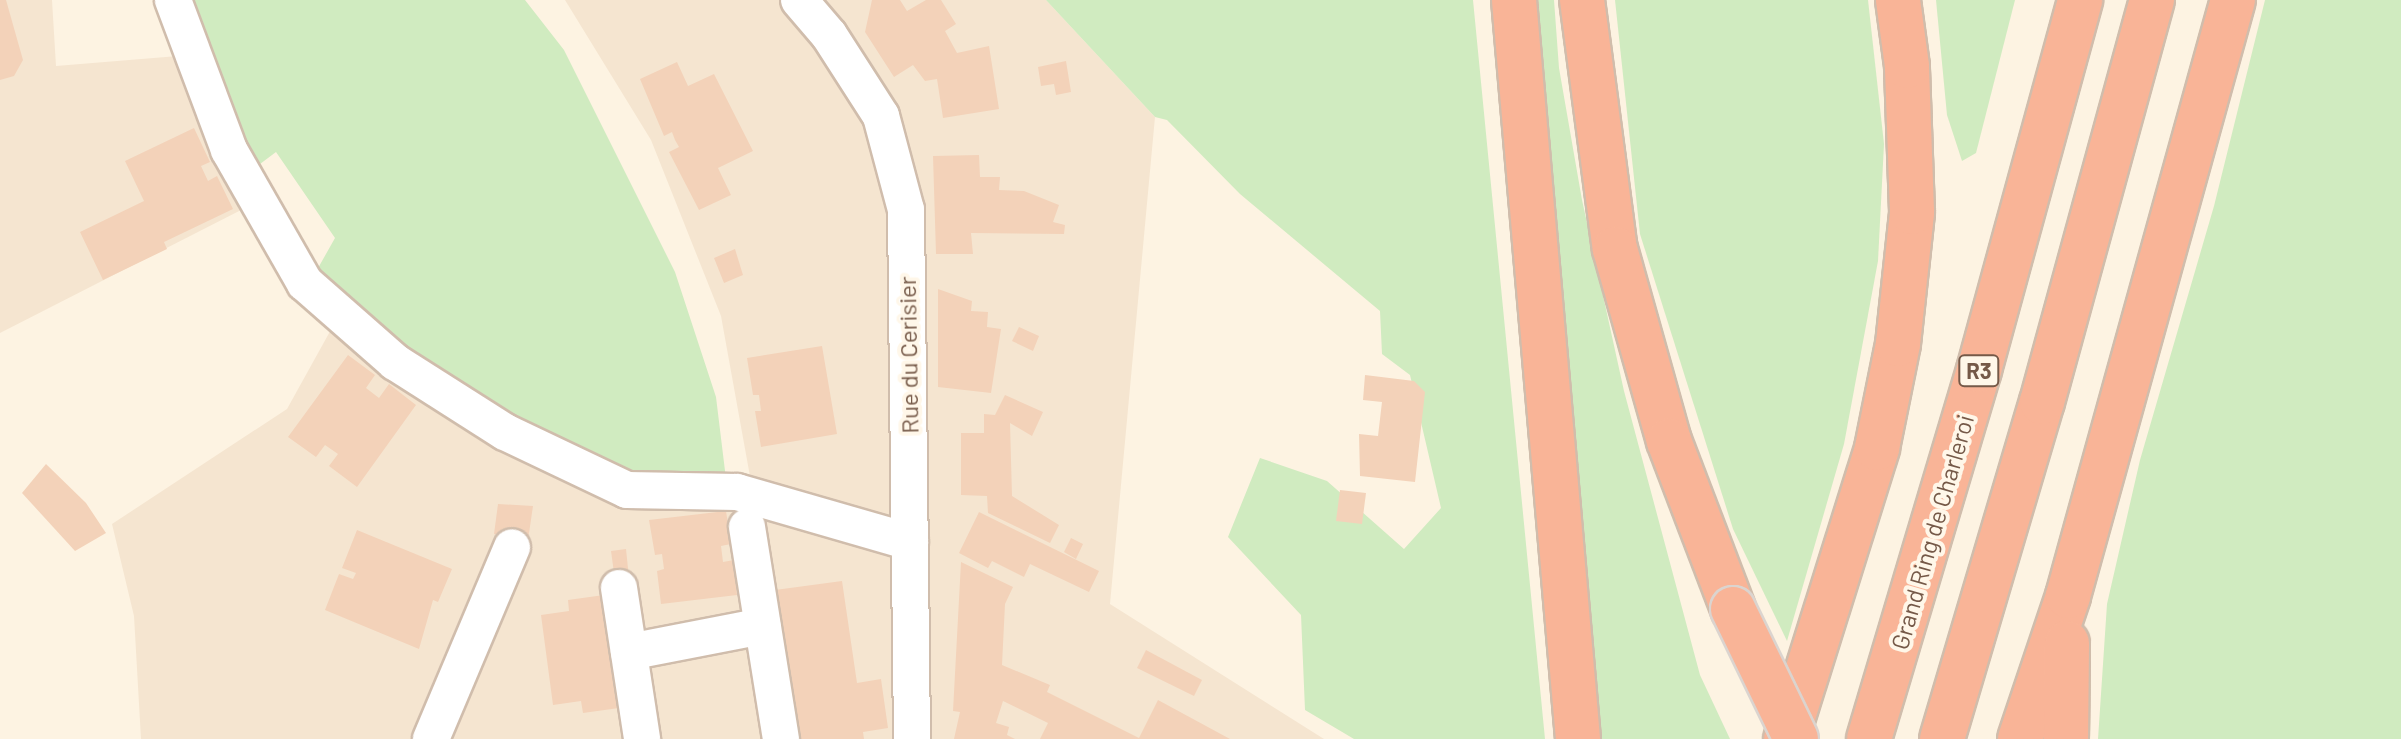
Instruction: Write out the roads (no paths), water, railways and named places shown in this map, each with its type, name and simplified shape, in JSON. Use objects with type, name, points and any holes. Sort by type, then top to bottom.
[{"type":"highway","points":[[1514,0],[1578,739]]},
{"type":"highway","points":[[1582,0],[1615,249],[1669,441],[1733,609],[1796,739]]},
{"type":"highway","points":[[1786,739],[1877,448],[1898,344],[1912,212],[1907,66],[1898,0]]},
{"type":"highway","name":"Grand Ring de Charleroi","points":[[1869,739],[1979,370],[2080,0]]},
{"type":"highway","points":[[1942,739],[2042,402],[2152,0]]},
{"type":"highway","points":[[2020,739],[2068,596],[2233,0]]},
{"type":"highway","points":[[2066,739],[2068,596]]},
{"type":"street","points":[[173,0],[229,150],[305,283],[395,362],[505,432],[627,490],[737,492],[910,542]]},
{"type":"street","name":"Rue du Cerisier","points":[[799,0],[829,35],[881,116],[906,210],[912,739]]},
{"type":"street","points":[[747,527],[781,739]]},
{"type":"street","points":[[431,739],[512,547]]},
{"type":"street","points":[[619,588],[642,739]]},
{"type":"street","points":[[629,652],[763,626]]}]
